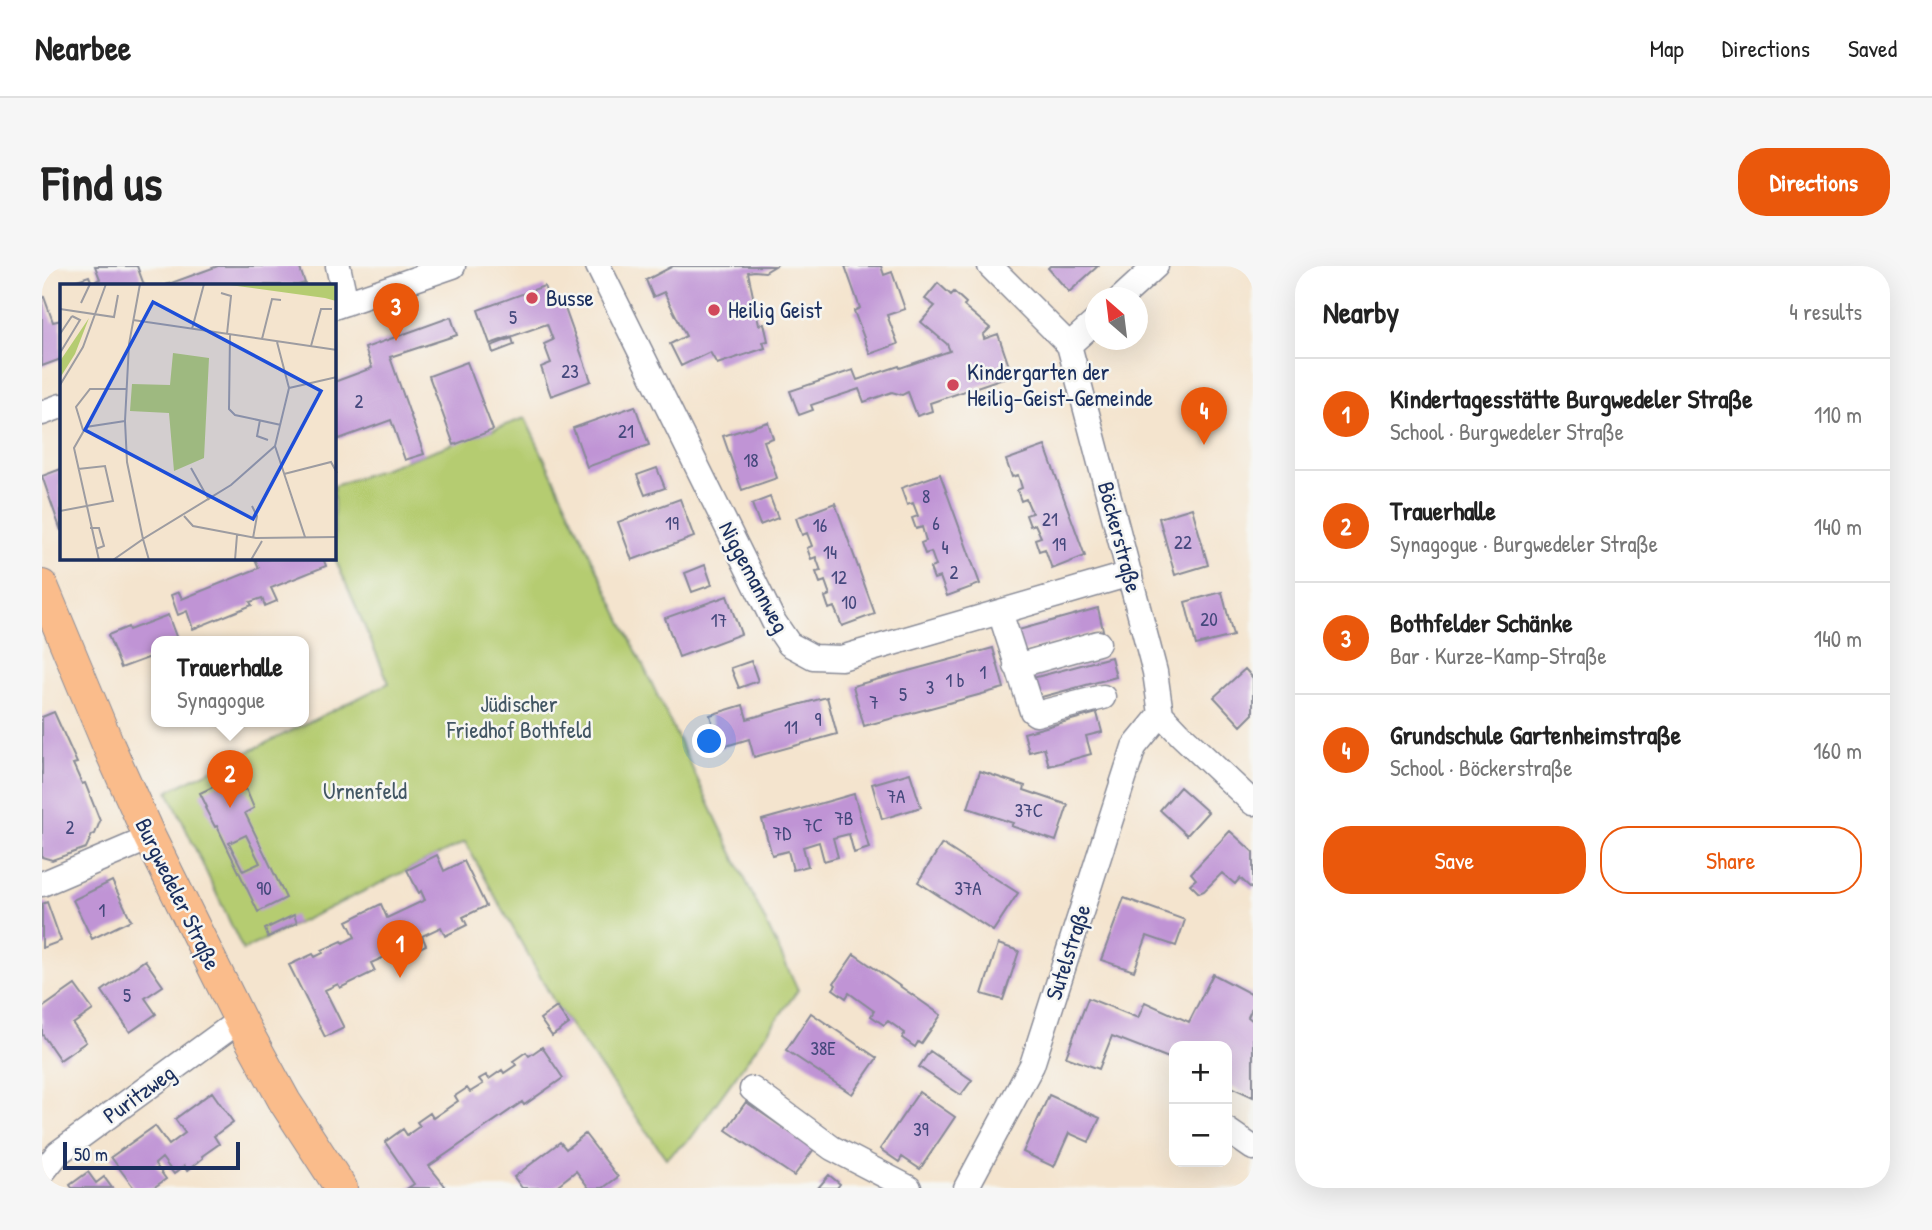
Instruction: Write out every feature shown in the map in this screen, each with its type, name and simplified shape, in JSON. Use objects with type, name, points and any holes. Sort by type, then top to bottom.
[{"type":"main road","name":"Burgwedeler Straße","points":[[42,586],[150,838],[240,1020],[285,1102],[341,1188]]},
{"type":"street","points":[[338,266],[340,305],[453,266]]},
{"type":"street","name":"Niggemannweg","points":[[598,266],[774,622],[789,644],[813,657],[841,657],[1130,574]]},
{"type":"street","points":[[990,266],[1069,345],[1085,331]]},
{"type":"street","points":[[1133,287],[1156,266]]},
{"type":"street","name":"Böckerstraße","points":[[1069,345],[1155,672],[1161,714]]},
{"type":"street","points":[[42,413],[60,406]]},
{"type":"street","points":[[1000,612],[1029,708],[1037,714],[1103,697]]},
{"type":"street","points":[[1016,666],[1098,643]]},
{"type":"street","points":[[1161,714],[1253,803]]},
{"type":"street","name":"Sutelstraße","points":[[966,1188],[1031,1065],[1134,747],[1161,714]]},
{"type":"street","points":[[42,884],[150,838]]},
{"type":"street","name":"Puritzweg","points":[[42,1172],[58,1153],[240,1020]]},
{"type":"street","points":[[752,1088],[832,1148],[909,1188]]},
{"type":"street","points":[[1232,1133],[1253,1148]]},
{"type":"green space","name":"Jüdischer Friedhof Bothfeld","points":[[525,418],[798,990],[691,1138],[666,1158],[557,1007],[465,842],[243,950],[168,791],[299,727],[309,727],[309,722],[389,683],[336,560],[336,485]]},
{"type":"building","points":[[95,266],[137,266],[144,284],[68,283],[89,276],[92,283],[100,279]]},
{"type":"building","points":[[218,266],[299,266],[305,283],[302,284],[169,284]]},
{"type":"building","name":"Heilig Geist","points":[[673,266],[775,266],[765,272],[748,272],[759,325],[764,323],[768,341],[763,342],[765,348],[717,364],[710,352],[681,366],[670,344],[686,336],[664,292],[653,297],[646,280]]},
{"type":"building","points":[[845,266],[881,266],[884,275],[892,272],[905,309],[887,315],[898,344],[870,354],[854,311],[860,308]]},
{"type":"building","points":[[1098,266],[1069,292],[1048,268]]},
{"type":"building","points":[[938,283],[951,295],[954,292],[966,303],[964,306],[990,328],[983,335],[984,339],[998,334],[1012,375],[930,403],[932,411],[917,416],[908,392],[902,395],[892,392],[864,402],[859,389],[811,405],[813,410],[799,415],[790,391],[853,370],[857,380],[950,351],[947,344],[921,322],[935,306],[925,299]]},
{"type":"building","points":[[544,286],[552,307],[563,303],[591,381],[551,396],[541,367],[551,363],[544,344],[553,340],[547,324],[490,344],[478,310]]},
{"type":"building","points":[[44,297],[53,322],[60,320],[60,359],[42,366]]},
{"type":"building","points":[[451,317],[457,335],[390,357],[424,454],[405,460],[391,420],[339,439],[336,431],[336,381],[372,368],[365,348]]},
{"type":"building","points":[[512,338],[514,345],[493,353],[491,346]]},
{"type":"building","points":[[467,362],[493,430],[454,445],[429,376]]},
{"type":"building","points":[[635,406],[649,445],[587,467],[573,428]]},
{"type":"building","points":[[768,422],[773,438],[764,441],[777,478],[742,490],[723,436]]},
{"type":"building","points":[[1045,446],[1085,556],[1052,569],[1045,549],[1039,551],[1035,539],[1041,537],[1035,524],[1030,526],[1026,515],[1032,513],[1026,499],[1021,501],[1017,490],[1022,488],[1018,475],[1012,477],[1006,460]]},
{"type":"building","points":[[657,468],[665,488],[645,495],[637,475]]},
{"type":"building","points":[[60,469],[60,528],[42,476]]},
{"type":"building","points":[[940,474],[980,584],[947,596],[940,577],[934,579],[930,568],[936,566],[931,552],[925,554],[921,543],[926,541],[922,527],[916,529],[912,518],[918,516],[913,503],[907,505],[901,488]]},
{"type":"building","points":[[770,497],[778,518],[760,525],[752,504]]},
{"type":"building","points":[[680,499],[694,537],[632,560],[618,522]]},
{"type":"building","points":[[835,503],[875,614],[842,626],[834,607],[829,609],[825,597],[830,595],[825,581],[820,583],[816,572],[821,571],[816,557],[811,559],[807,548],[812,546],[807,533],[802,535],[796,518]]},
{"type":"building","points":[[1192,508],[1208,565],[1175,575],[1159,518]]},
{"type":"building","points":[[255,560],[324,560],[326,566],[271,588],[277,601],[265,606],[262,598],[250,602],[252,605],[193,629],[187,611],[178,615],[171,595],[179,592],[182,599],[259,568]]},
{"type":"building","points":[[705,565],[712,585],[692,592],[685,573]]},
{"type":"building","points":[[1222,592],[1233,636],[1196,645],[1185,602]]},
{"type":"building","points":[[727,596],[741,634],[679,657],[665,618]]},
{"type":"building","points":[[1098,608],[1103,630],[1021,652],[1015,631]]},
{"type":"building","points":[[168,615],[176,636],[151,636],[151,657],[121,668],[108,635],[128,627],[129,630]]},
{"type":"building","points":[[993,648],[1004,688],[864,726],[853,686]]},
{"type":"building","points":[[1111,657],[1116,677],[1034,699],[1029,679]]},
{"type":"building","points":[[751,661],[758,681],[739,688],[731,668]]},
{"type":"building","points":[[1245,669],[1253,678],[1253,714],[1241,726],[1214,697]]},
{"type":"building","points":[[827,697],[837,734],[754,757],[749,739],[719,748],[710,715],[743,705],[747,719]]},
{"type":"building","points":[[54,712],[77,763],[73,764],[82,784],[85,783],[100,821],[86,848],[52,860],[42,857],[42,717]]},
{"type":"building","points":[[1097,713],[1102,732],[1086,736],[1091,754],[1049,766],[1044,748],[1029,752],[1024,733]]},
{"type":"building","points":[[980,771],[1025,786],[1024,790],[1068,805],[1056,841],[968,808]]},
{"type":"building","points":[[910,773],[921,807],[882,819],[872,784]]},
{"type":"building","points":[[236,776],[244,790],[246,789],[254,808],[245,813],[286,898],[258,912],[200,793]],"holes":[[[246,835],[260,863],[243,871],[229,843]]]},
{"type":"building","points":[[1180,787],[1208,812],[1187,835],[1160,810]]},
{"type":"building","points":[[854,794],[869,848],[854,853],[849,834],[833,838],[838,857],[824,861],[819,842],[803,847],[808,866],[793,870],[788,851],[772,855],[762,820]]},
{"type":"building","points":[[1230,831],[1253,852],[1253,890],[1240,878],[1235,884],[1222,873],[1199,893],[1190,884],[1196,879],[1191,873]]},
{"type":"building","points":[[942,844],[1018,893],[993,931],[918,882]]},
{"type":"building","points":[[437,855],[444,871],[464,861],[486,906],[463,917],[467,925],[445,936],[441,927],[422,936],[426,945],[405,955],[402,949],[371,963],[375,971],[340,988],[338,984],[325,990],[344,1028],[325,1037],[289,965],[313,954],[315,957],[323,953],[322,950],[355,937],[347,921],[381,904],[387,918],[425,900],[407,870]]},
{"type":"building","points":[[112,881],[131,920],[92,939],[73,900]]},
{"type":"building","points":[[1124,898],[1185,920],[1176,946],[1147,936],[1134,971],[1101,960]]},
{"type":"building","points":[[47,902],[61,941],[42,948],[42,904]]},
{"type":"building","points":[[294,915],[297,923],[268,937],[265,929]]},
{"type":"building","points":[[998,944],[1019,951],[1003,1000],[982,994]]},
{"type":"building","points":[[854,954],[941,1015],[921,1044],[918,1042],[915,1047],[902,1038],[905,1033],[888,1021],[884,1025],[871,1016],[874,1011],[849,993],[846,998],[833,989],[836,985],[834,983]]},
{"type":"building","points":[[145,960],[163,986],[145,998],[156,1014],[130,1032],[102,991]]},
{"type":"building","points":[[1213,974],[1253,995],[1253,1006],[1248,1017],[1253,1021],[1253,1097],[1232,1087],[1232,1041],[1169,1041],[1169,1058],[1112,1036],[1099,1069],[1066,1057],[1088,998],[1138,1018],[1145,1002],[1189,1022]]},
{"type":"building","points":[[75,985],[93,1010],[73,1024],[86,1042],[60,1060],[42,1034],[42,1008]]},
{"type":"building","points":[[557,1007],[569,1024],[552,1036],[540,1019]]},
{"type":"building","points":[[811,1013],[877,1058],[852,1094],[786,1050]]},
{"type":"building","points":[[542,1047],[563,1078],[524,1105],[522,1102],[429,1166],[445,1186],[443,1188],[408,1188],[414,1184],[385,1142],[403,1129],[407,1135],[420,1126],[417,1122],[430,1113],[433,1118],[458,1101],[455,1096],[467,1088],[470,1092],[483,1084],[479,1079],[486,1075],[489,1079],[502,1070],[504,1073],[516,1065],[513,1061],[526,1052],[529,1056]]},
{"type":"building","points":[[930,1051],[972,1080],[961,1095],[919,1067]]},
{"type":"building","points":[[212,1092],[233,1122],[214,1136],[219,1144],[187,1171],[184,1166],[174,1174],[162,1158],[155,1164],[166,1179],[153,1188],[134,1188],[111,1157],[155,1126],[169,1145],[185,1133],[175,1119]]},
{"type":"building","points":[[919,1092],[955,1117],[920,1169],[902,1157],[899,1162],[880,1149]]},
{"type":"building","points":[[1049,1095],[1100,1118],[1089,1142],[1069,1133],[1054,1167],[1023,1152]]},
{"type":"building","points":[[746,1102],[814,1149],[794,1176],[726,1130]]},
{"type":"building","points":[[585,1134],[618,1177],[603,1188],[589,1188],[576,1171],[554,1188],[522,1188],[514,1177],[560,1142],[566,1149]]},
{"type":"building","points":[[88,1172],[96,1183],[104,1177],[112,1188],[72,1188],[70,1185]]},
{"type":"building","points":[[829,1175],[840,1184],[837,1188],[818,1188]]},
{"type":"place","name":"Busse","points":[[532,298]]},
{"type":"place","name":"Heilig Geist","points":[[714,310]]},
{"type":"place","name":"Bothfelder Schänke","points":[[396,341]]},
{"type":"place","name":"Kindergarten der Heilig-Geist-Gemeinde","points":[[953,385]]},
{"type":"place","name":"Grundschule Gartenheimstraße","points":[[1204,445]]},
{"type":"place","name":"Trauerhalle","points":[[230,808]]},
{"type":"place","name":"Kindertagesstätte Burgwedeler Straße","points":[[400,978]]},
{"type":"park label","name":"Urnenfeld","points":[[365,791]]}]
